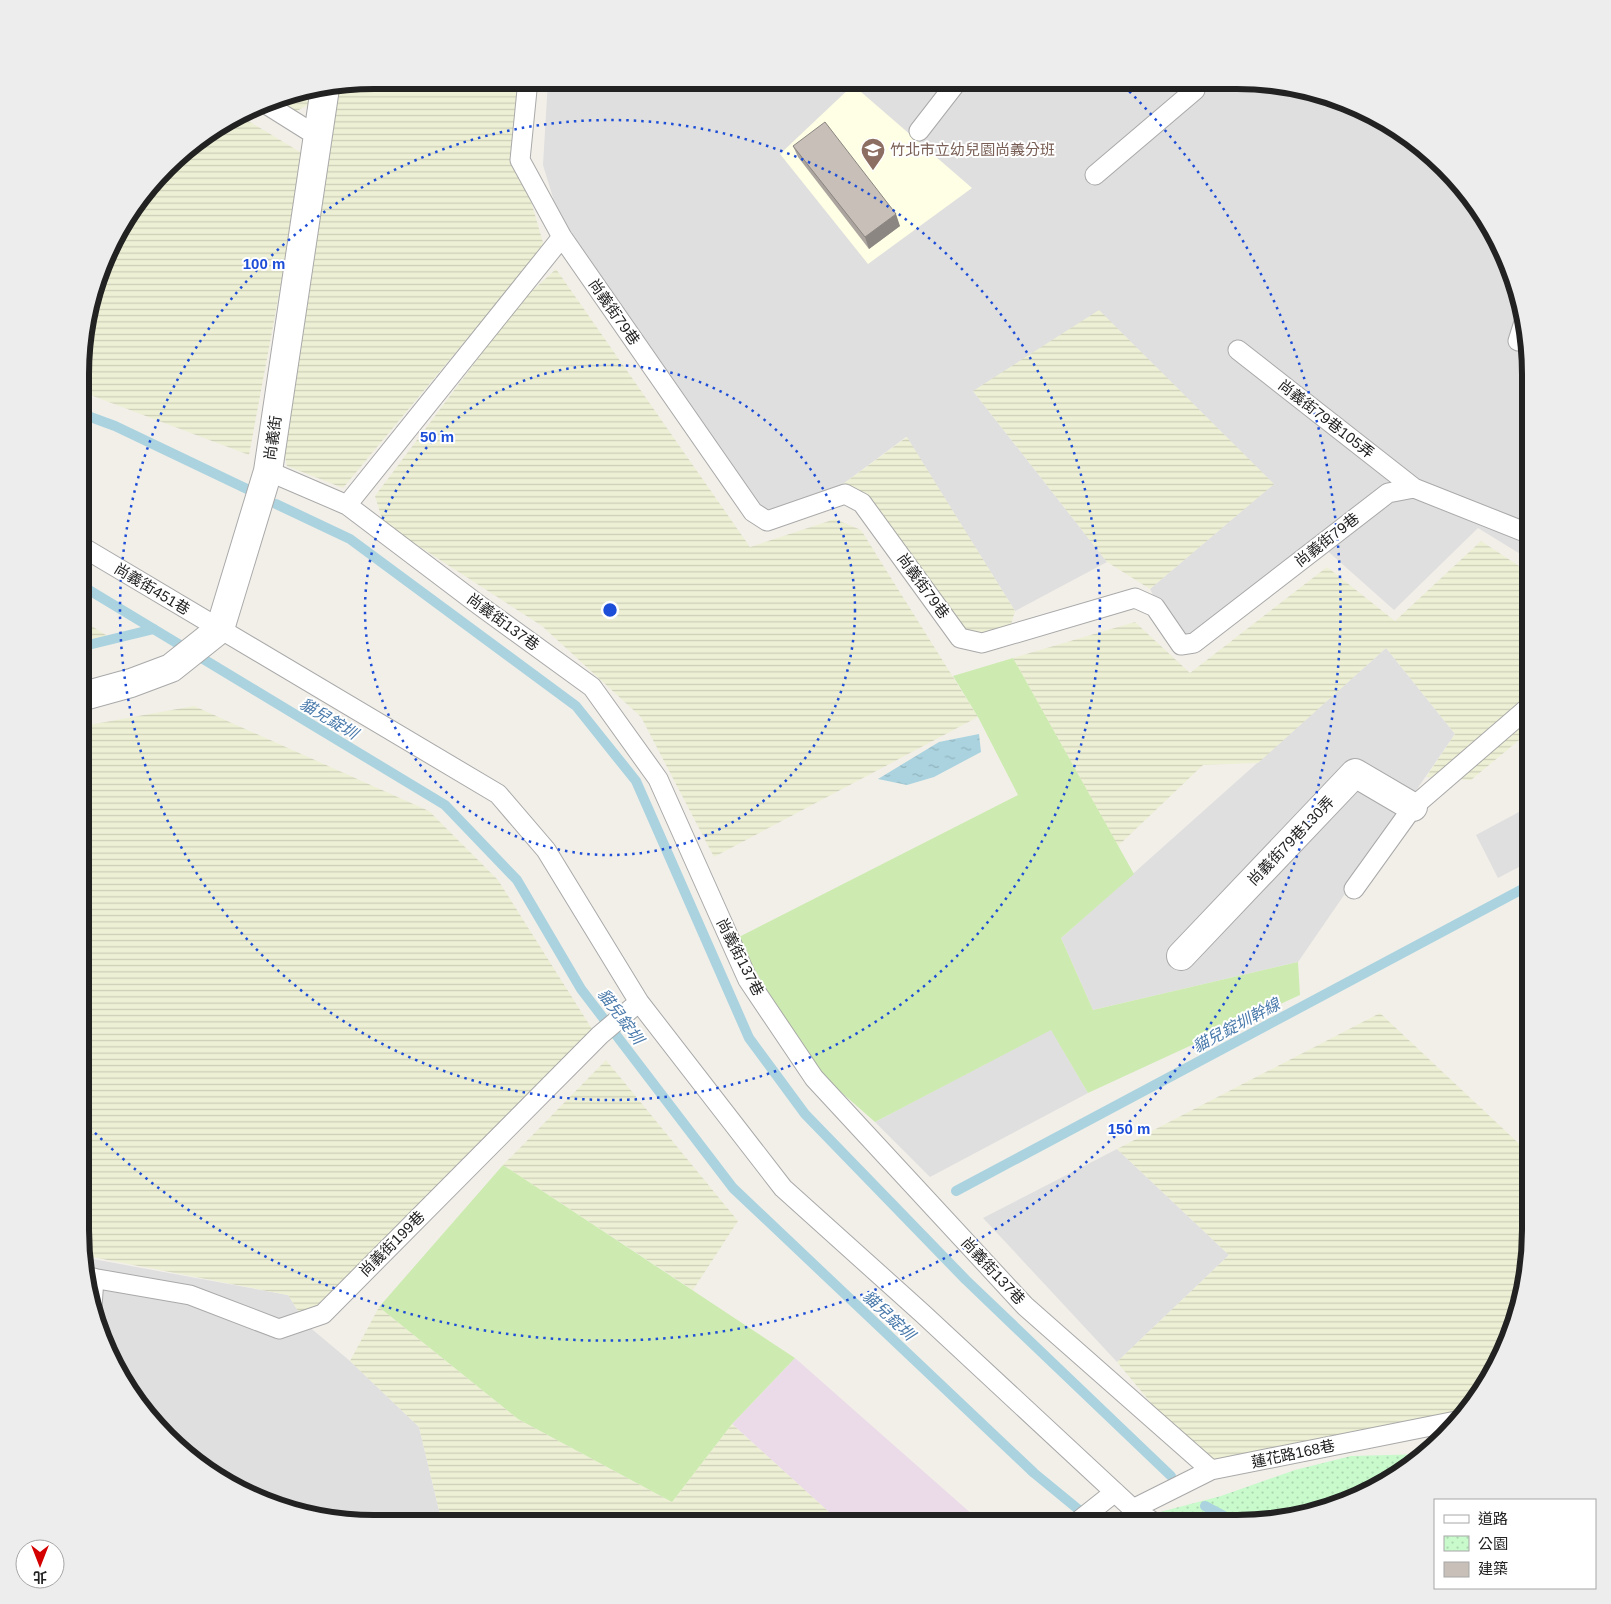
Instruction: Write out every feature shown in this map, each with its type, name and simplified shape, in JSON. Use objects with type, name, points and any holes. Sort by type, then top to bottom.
[{"type":"street","name":"尚義街","points":[[220,629],[268,471],[324,93]]},
{"type":"street","points":[[89,695],[131,683],[171,668],[220,629]]},
{"type":"street","name":"尚義街79巷130弄","points":[[1181,956],[1355,774],[1413,807]]},
{"type":"lane","name":"尚義街79巷","points":[[527,89],[520,160],[562,236],[753,512],[768,521],[845,494],[862,503],[960,638],[982,643],[1135,598],[1155,607],[1181,645],[1194,643],[1388,492],[1414,488]]},
{"type":"lane","points":[[919,131],[952,89]]},
{"type":"lane","points":[[1095,175],[1194,89]]},
{"type":"lane","points":[[272,108],[317,136]]},
{"type":"lane","points":[[347,505],[562,236]]},
{"type":"lane","points":[[1518,341],[1520,335]]},
{"type":"lane","name":"尚義街79巷105弄","points":[[1238,350],[1414,488]]},
{"type":"lane","name":"尚義街137巷","points":[[268,471],[347,505],[592,687],[658,779],[748,980],[814,1078],[1025,1306],[1211,1470]]},
{"type":"lane","points":[[1414,488],[1522,531]]},
{"type":"lane","name":"尚義街451巷","points":[[89,551],[220,629]]},
{"type":"lane","points":[[220,629],[498,794],[546,850],[639,1002],[783,1188],[922,1313],[1133,1509],[1142,1515]]},
{"type":"lane","points":[[1354,889],[1413,807],[1522,713]]},
{"type":"lane","name":"尚義街199巷","points":[[93,1278],[190,1295],[279,1329],[323,1314],[600,1035],[639,1002]]},
{"type":"lane","name":"蓮花路168巷","points":[[1133,1509],[1211,1470],[1447,1423]]},
{"type":"lane","points":[[1086,1515],[1115,1492]]},
{"type":"shaded area","points":[[355,89],[519,89],[516,149],[544,246],[343,488],[287,466],[283,447],[334,91]]},
{"type":"shaded area","points":[[547,89],[1256,89],[1311,98],[1346,110],[1380,127],[1395,137],[1439,172],[1463,200],[1484,231],[1501,265],[1513,300],[1522,355],[1522,555],[1478,528],[1394,610],[1313,538],[1183,655],[1150,589],[1273,484],[973,391],[1107,562],[1015,611],[906,437],[843,484],[770,522],[565,237],[543,165]]},
{"type":"shaded area","name":"竹北市立幼兒園尚義分班","points":[[849,89],[858,89],[972,188],[868,264],[780,154]]},
{"type":"shaded area","points":[[311,96],[310,104],[293,113],[281,104]]},
{"type":"shaded area","points":[[246,119],[305,155],[249,455],[89,395],[89,355],[98,300],[110,265],[127,231],[148,200],[172,172],[200,148]]},
{"type":"shaded area","points":[[556,269],[750,547],[835,519],[861,530],[978,717],[714,857],[641,717],[542,626],[383,523],[375,496],[521,301]]},
{"type":"shaded area","points":[[1099,310],[1274,484],[1150,589],[1107,562],[973,391]]},
{"type":"shaded area","points":[[907,437],[1015,611],[1008,635],[962,643],[843,484]]},
{"type":"shaded area","points":[[1481,541],[1522,568],[1522,738],[1471,780],[1426,777],[1455,734],[1386,648],[1258,763],[1203,765],[1118,846],[1013,658],[1135,622],[1190,673],[1327,567],[1395,621]]},
{"type":"shaded area","points":[[89,624],[115,641],[89,646]]},
{"type":"shaded area","points":[[1386,648],[1455,734],[1298,962],[1093,1010],[1061,938]]},
{"type":"shaded area","points":[[194,706],[429,811],[498,880],[594,1032],[307,1325],[288,1295],[90,1257],[89,725]]},
{"type":"shaded area","points":[[1522,810],[1522,865],[1498,878],[1476,835]]},
{"type":"shaded area","points":[[1380,1013],[1522,1146],[1522,1249],[1517,1286],[1501,1339],[1484,1373],[1463,1404],[1443,1427],[1247,1467],[1200,1462],[1117,1362],[1229,1255],[1117,1149]]},
{"type":"shaded area","points":[[1051,1029],[1088,1093],[930,1177],[875,1122]]},
{"type":"shaded area","points":[[606,1060],[738,1221],[693,1290],[503,1165]]},
{"type":"shaded area","points":[[1117,1149],[1229,1255],[1117,1362],[983,1218]]},
{"type":"shaded area","points":[[90,1258],[288,1295],[307,1325],[350,1361],[419,1427],[440,1515],[355,1515],[318,1510],[265,1494],[242,1483],[200,1456],[172,1432],[137,1388],[127,1373],[110,1339],[98,1304]]},
{"type":"shaded area","points":[[379,1307],[518,1419],[672,1502],[732,1424],[832,1515],[440,1515],[419,1427],[350,1361]]},
{"type":"shaded area","points":[[795,1358],[973,1515],[832,1515],[732,1424]]},
{"type":"shaded area","points":[[210,1463],[264,1493],[231,1477]]},
{"type":"green space","points":[[1013,658],[1134,874],[1061,938],[1093,1010],[1298,962],[1300,995],[1088,1093],[1051,1030],[875,1122],[808,1063],[737,938],[1018,795],[978,717],[953,676]]},
{"type":"green space","points":[[503,1165],[795,1358],[732,1424],[672,1502],[518,1419],[379,1307]]},
{"type":"green space","points":[[1413,1454],[1380,1477],[1363,1486],[1311,1506],[1256,1515],[1165,1515],[1160,1512],[1221,1496],[1295,1470],[1351,1456]]},
{"type":"water","points":[[979,734],[981,752],[934,777],[907,785],[878,779],[939,742]]},
{"type":"building","points":[[825,122],[896,214],[865,237],[793,146]]},
{"type":"waterway","points":[[89,416],[115,426],[247,489]]},
{"type":"waterway","points":[[276,504],[350,539],[576,706],[636,781],[749,1038],[805,1114],[966,1280],[1171,1476]]},
{"type":"waterway","name":"貓兒錠圳","points":[[89,590],[445,805],[517,880],[581,989],[733,1188],[1034,1473],[1085,1515]]},
{"type":"waterway","points":[[89,645],[154,629]]},
{"type":"waterway","name":"貓兒錠圳幹線","points":[[956,1191],[1522,889]]},
{"type":"waterway","points":[[1205,1506],[1222,1515]]},
{"type":"place","name":"竹北市立幼兒園尚義分班","points":[[873,171]]}]
